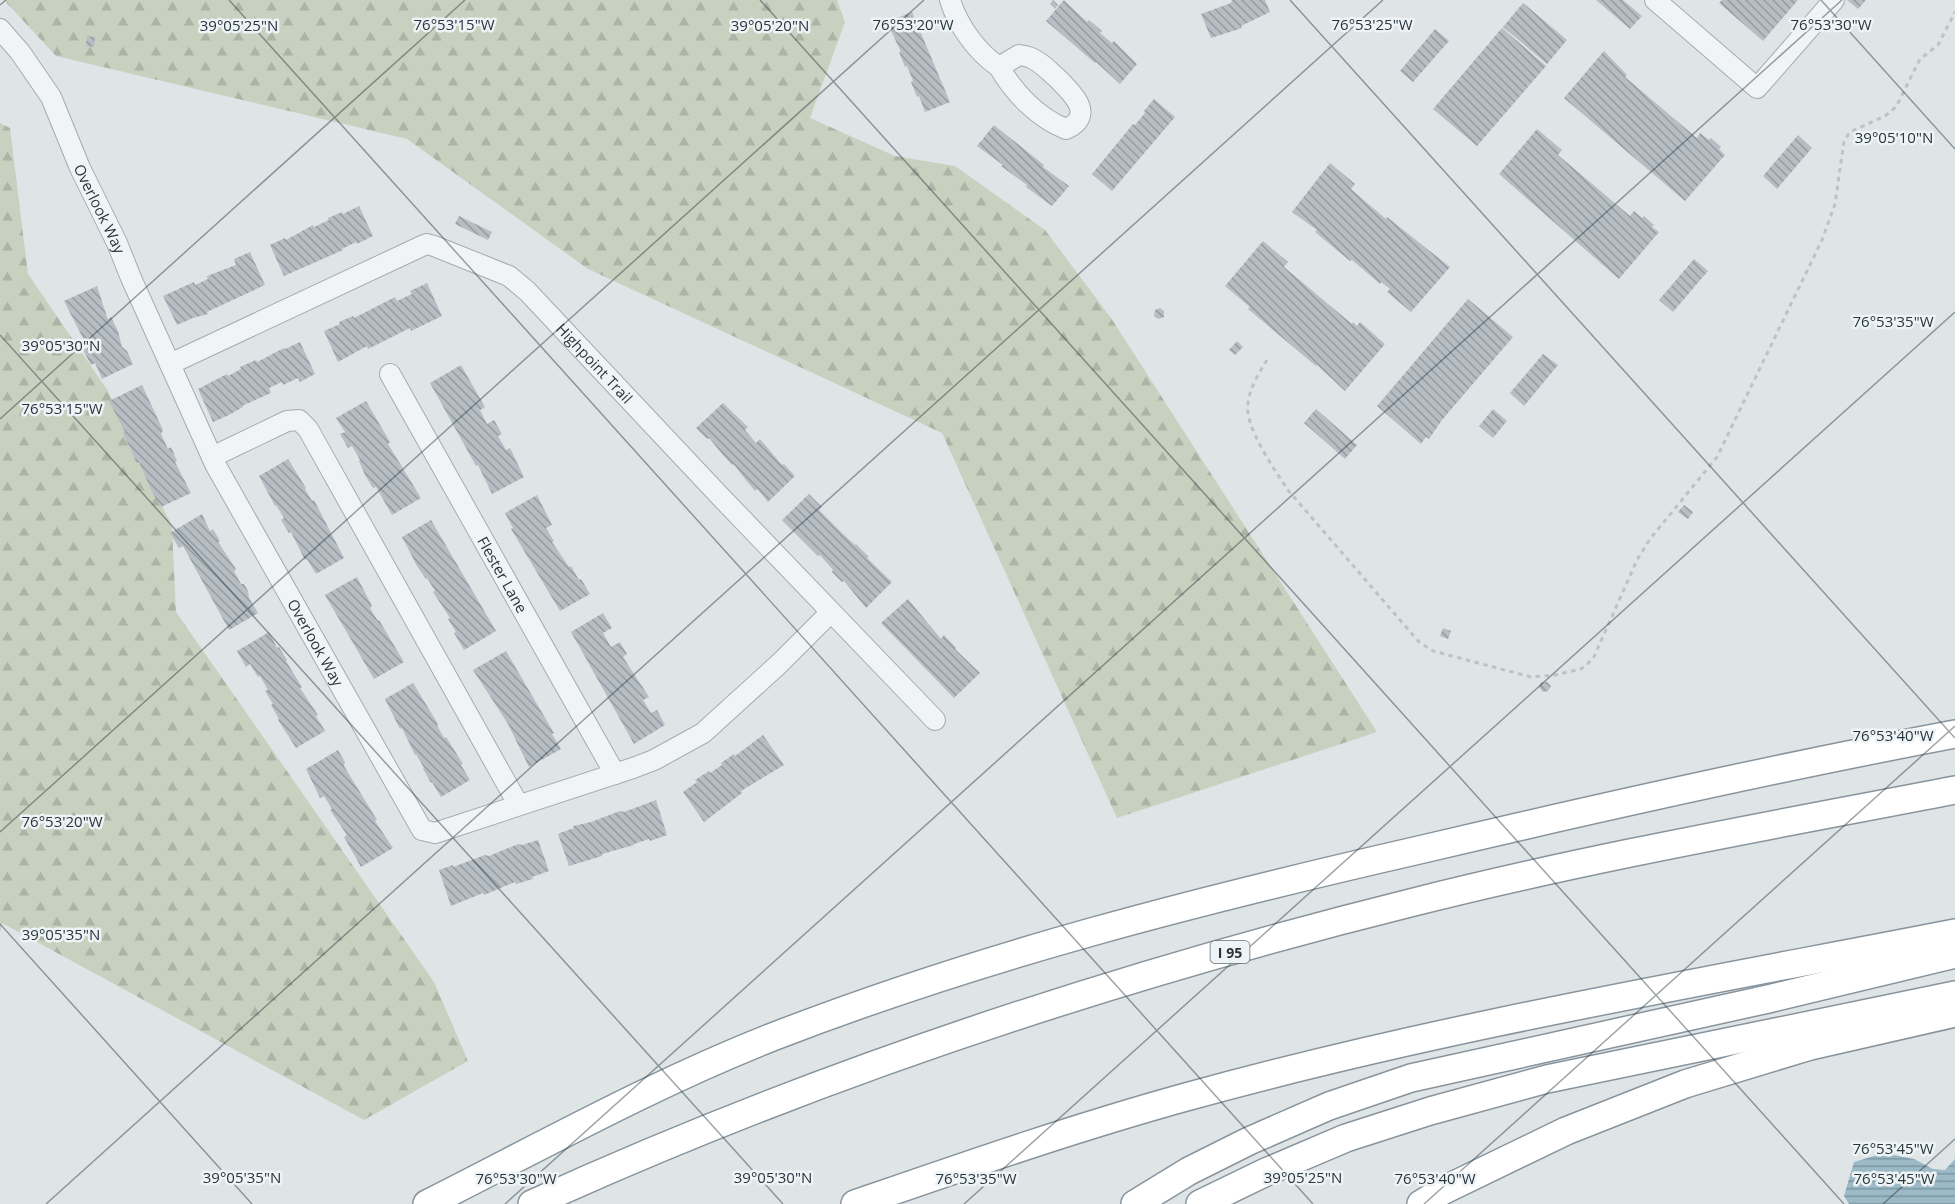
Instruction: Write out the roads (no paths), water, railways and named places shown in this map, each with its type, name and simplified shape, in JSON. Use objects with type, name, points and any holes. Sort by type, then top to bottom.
[{"type":"highway","points":[[430,1201],[676,1077],[765,1040],[917,985],[1060,940],[1231,895],[1595,808],[1833,757],[1955,734]]},
{"type":"highway","name":"I 95","points":[[532,1204],[755,1109],[992,1024],[1174,968],[1314,928],[1504,881],[1690,841],[1955,790]]},
{"type":"highway","points":[[855,1204],[1055,1136],[1186,1097],[1330,1060],[1577,1006],[1955,933]]},
{"type":"highway","points":[[1135,1204],[1189,1171],[1249,1141],[1329,1106],[1411,1078],[1768,999],[1955,954]]},
{"type":"highway","points":[[1200,1204],[1266,1172],[1346,1138],[1430,1111],[1547,1079],[1955,994]]},
{"type":"highway","points":[[1421,1204],[1444,1190],[1566,1131],[1686,1084],[1810,1046],[1955,1014]]},
{"type":"street","points":[[950,0],[968,35],[979,49],[999,67]]},
{"type":"street","points":[[1655,0],[1757,88],[1834,0]]},
{"type":"street","name":"Overlook Way","points":[[0,29],[20,52],[51,97],[80,168],[117,243],[130,278],[212,457],[422,830],[435,833],[654,760],[703,733],[780,663],[831,612]]},
{"type":"street","name":"Highpoint Trail","points":[[170,364],[427,244],[518,282],[935,720]]},
{"type":"street","name":"Flester Lane","points":[[390,374],[615,774]]},
{"type":"street","points":[[212,457],[287,422],[299,420],[308,429],[518,804]]},
{"type":"water","points":[[1884,1153],[1914,1159],[1933,1169],[1945,1170],[1955,1159],[1955,1204],[1849,1204],[1844,1196],[1854,1162]]}]
